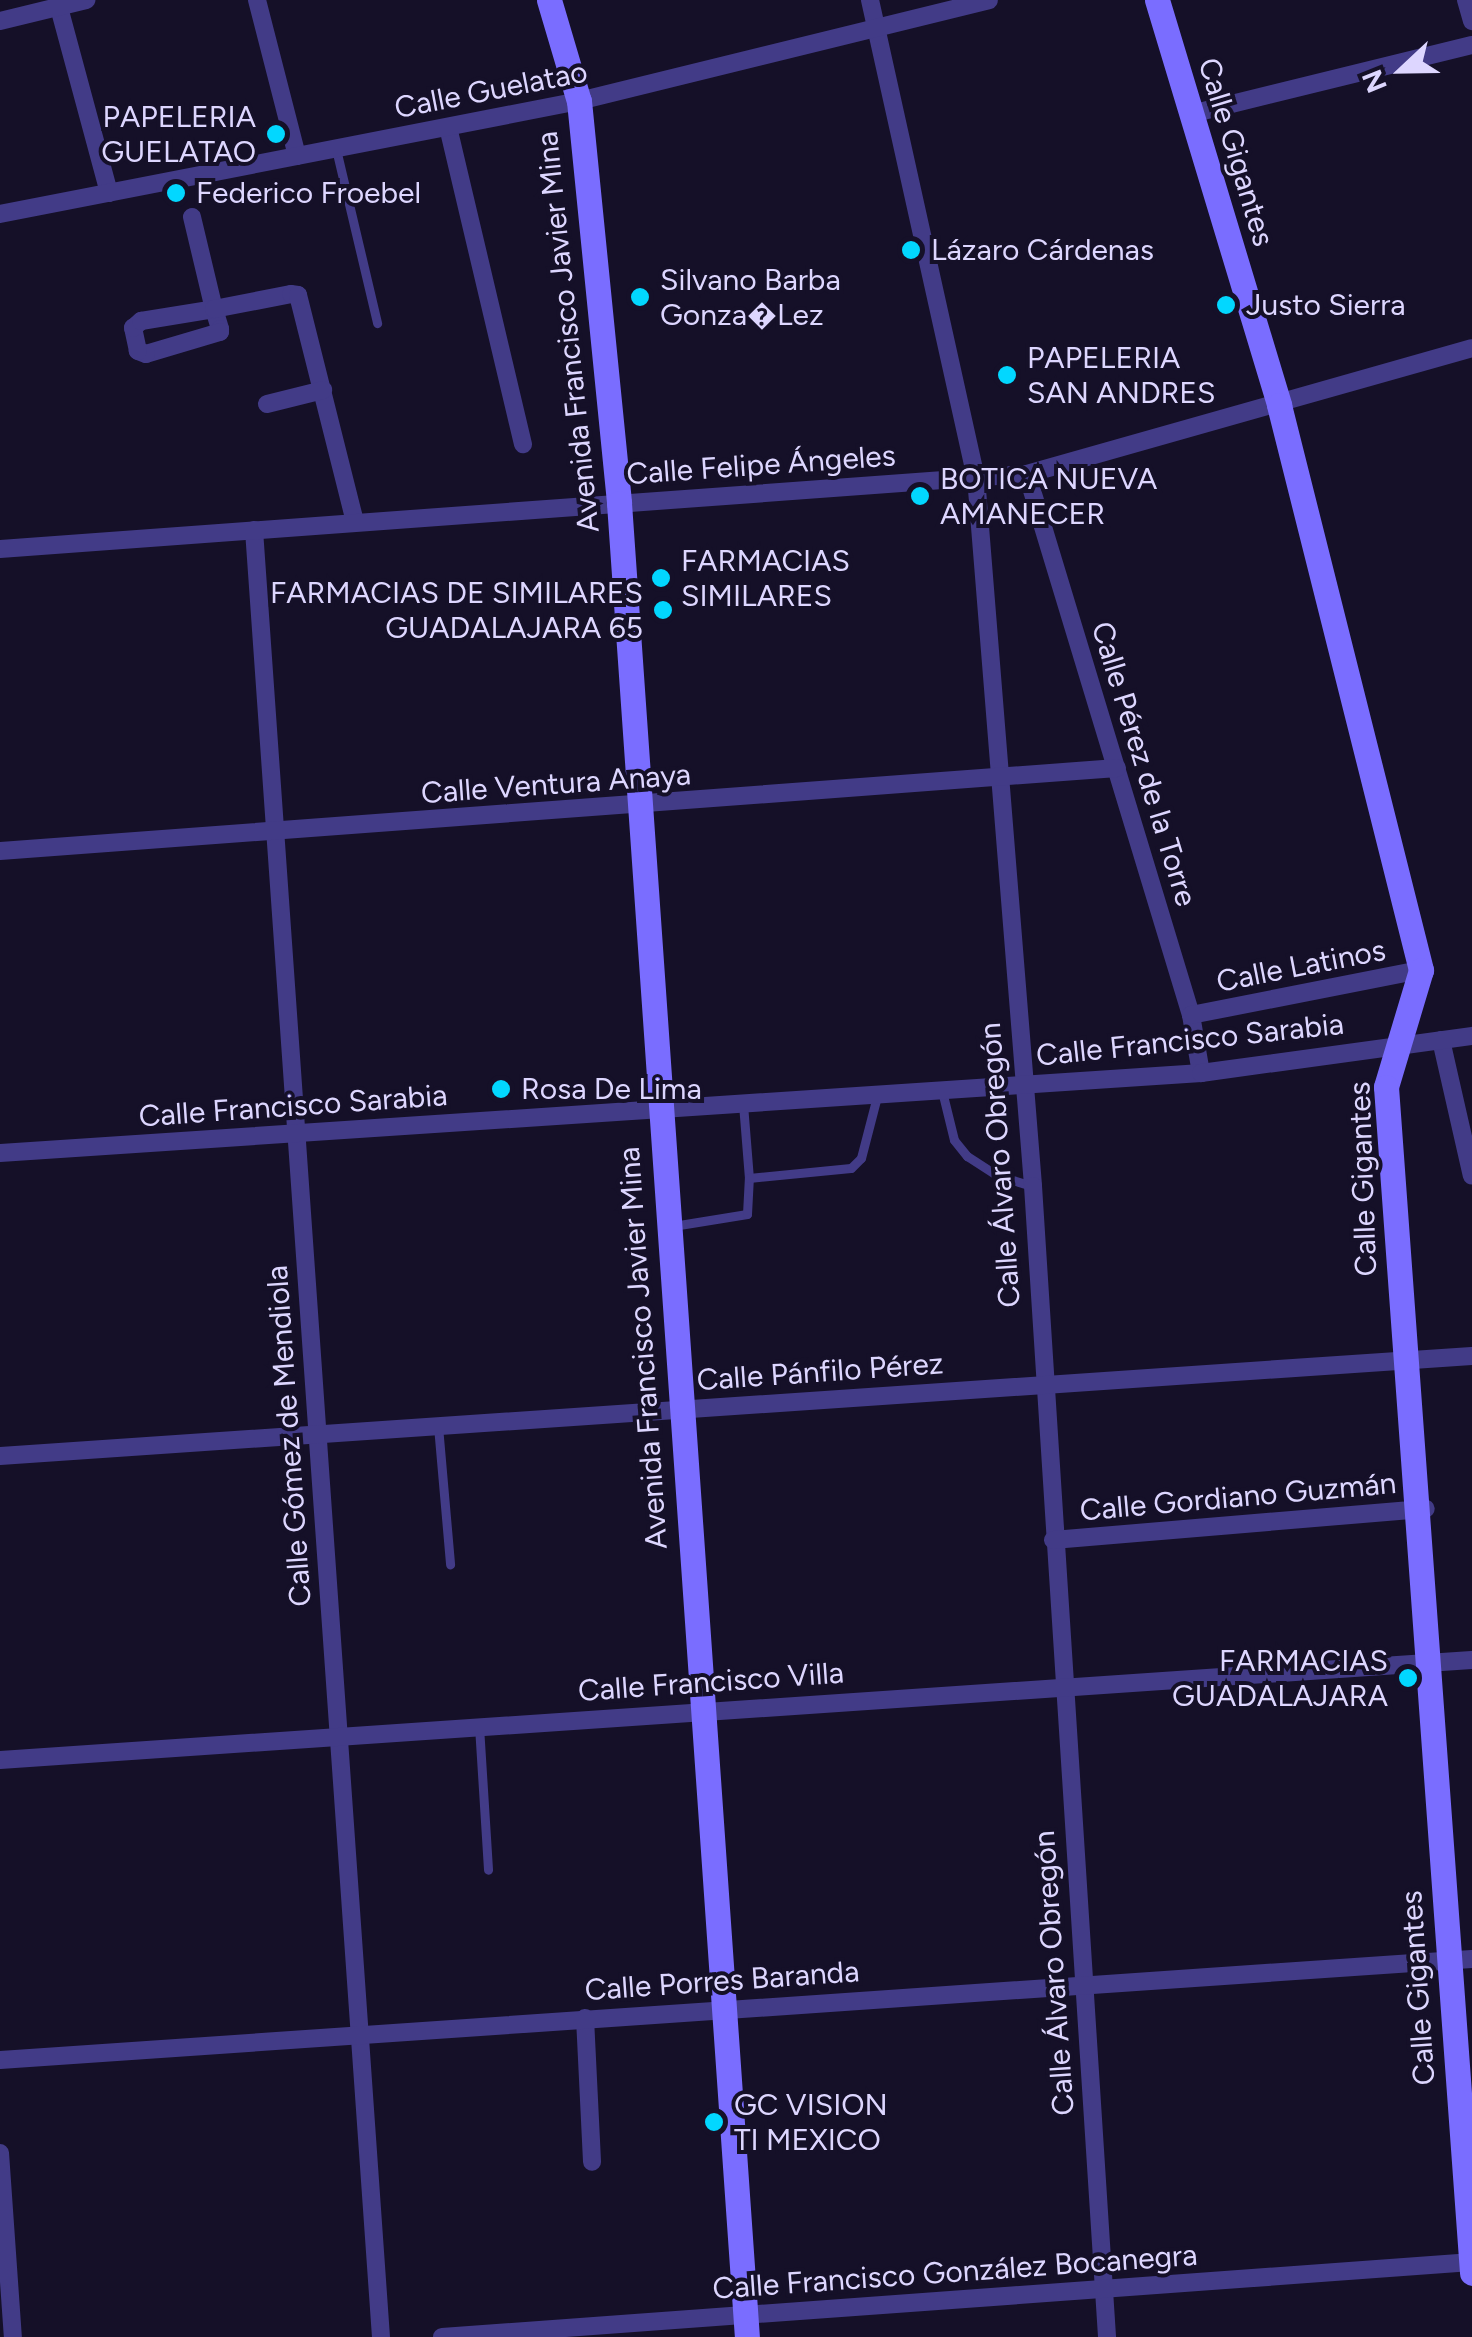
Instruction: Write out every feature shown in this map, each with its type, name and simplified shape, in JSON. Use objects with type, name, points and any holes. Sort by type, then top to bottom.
[{"type":"main road","name":"Avenida Francisco Javier Mina","points":[[549,0],[579,101],[619,503],[637,806],[746,2326]]},
{"type":"main road","name":"Calle Gigantes","points":[[1157,0],[1279,406],[1421,970],[1386,1087],[1404,1362],[1421,1510],[1426,1662],[1460,1960],[1472,2273]]},
{"type":"street","points":[[0,21],[86,0]]},
{"type":"street","points":[[257,0],[297,156]]},
{"type":"street","name":"Calle Álvaro Obregón","points":[[870,0],[880,31],[976,477],[1033,1186],[1042,1384],[1107,2337]]},
{"type":"street","name":"Calle Guelatao","points":[[0,214],[579,101],[880,31],[989,0]]},
{"type":"street","points":[[1466,0],[1472,21]]},
{"type":"street","points":[[58,4],[109,193]]},
{"type":"street","points":[[1191,114],[1472,45]]},
{"type":"street","points":[[448,127],[524,444]]},
{"type":"street","points":[[192,217],[214,309],[220,329],[216,337],[138,350],[137,322],[214,309],[298,295],[355,522]]},
{"type":"street","name":"Calle Felipe Ángeles","points":[[0,549],[1028,474],[1279,406],[1472,348]]},
{"type":"street","points":[[267,404],[322,390]]},
{"type":"street","name":"Calle Pérez de la Torre","points":[[1028,474],[1191,1016],[1201,1072]]},
{"type":"street","name":"Calle Gómez de Mendiola","points":[[254,530],[382,2337]]},
{"type":"street","name":"Calle Ventura Anaya","points":[[0,851],[998,780],[1116,768]]},
{"type":"street","name":"Calle Latinos","points":[[1191,1016],[1421,970]]},
{"type":"street","name":"Calle Francisco Sarabia","points":[[0,1153],[1201,1072],[1472,1036]]},
{"type":"street","points":[[1441,1040],[1472,1176]]},
{"type":"street","name":"Calle Pánfilo Pérez","points":[[0,1456],[1472,1356]]},
{"type":"street","name":"Calle Gordiano Guzmán","points":[[1053,1540],[1421,1510]]},
{"type":"street","name":"Calle Francisco Villa","points":[[0,1760],[1062,1683],[1472,1660]]},
{"type":"street","name":"Calle Porres Baranda","points":[[0,2060],[724,2007],[1460,1960]]},
{"type":"street","points":[[585,2018],[592,2162]]},
{"type":"street","points":[[0,2153],[13,2337]]},
{"type":"street","name":"Calle Francisco González Bocanegra","points":[[442,2337],[746,2326],[1103,2289],[1472,2262]]},
{"type":"lane","points":[[336,149],[376,322]]},
{"type":"lane","points":[[942,1091],[954,1140],[967,1156],[996,1175],[1033,1186]]},
{"type":"lane","points":[[749,1178],[851,1168],[861,1158],[878,1093]]},
{"type":"lane","points":[[667,1227],[748,1214],[743,1104]]},
{"type":"lane","points":[[438,1426],[450,1564]]},
{"type":"lane","points":[[479,1726],[488,1870]]},
{"type":"place","name":"PAPELERIA GUELATAO","points":[[276,134]]},
{"type":"place","name":"Federico Froebel","points":[[176,193]]},
{"type":"place","name":"Lázaro Cárdenas","points":[[911,250]]},
{"type":"place","name":"Silvano Barba Gonza�Lez","points":[[640,297]]},
{"type":"place","name":"Justo Sierra","points":[[1226,305]]},
{"type":"place","name":"PAPELERIA SAN ANDRES","points":[[1007,375]]},
{"type":"place","name":"BOTICA NUEVA AMANECER","points":[[920,496]]},
{"type":"place","name":"FARMACIAS SIMILARES","points":[[661,578]]},
{"type":"place","name":"FARMACIAS DE SIMILARES GUADALAJARA 65","points":[[663,610]]},
{"type":"place","name":"Rosa De Lima","points":[[501,1089]]},
{"type":"place","name":"FARMACIAS GUADALAJARA","points":[[1408,1678]]},
{"type":"place","name":"GC VISION TI MEXICO","points":[[714,2122]]}]
